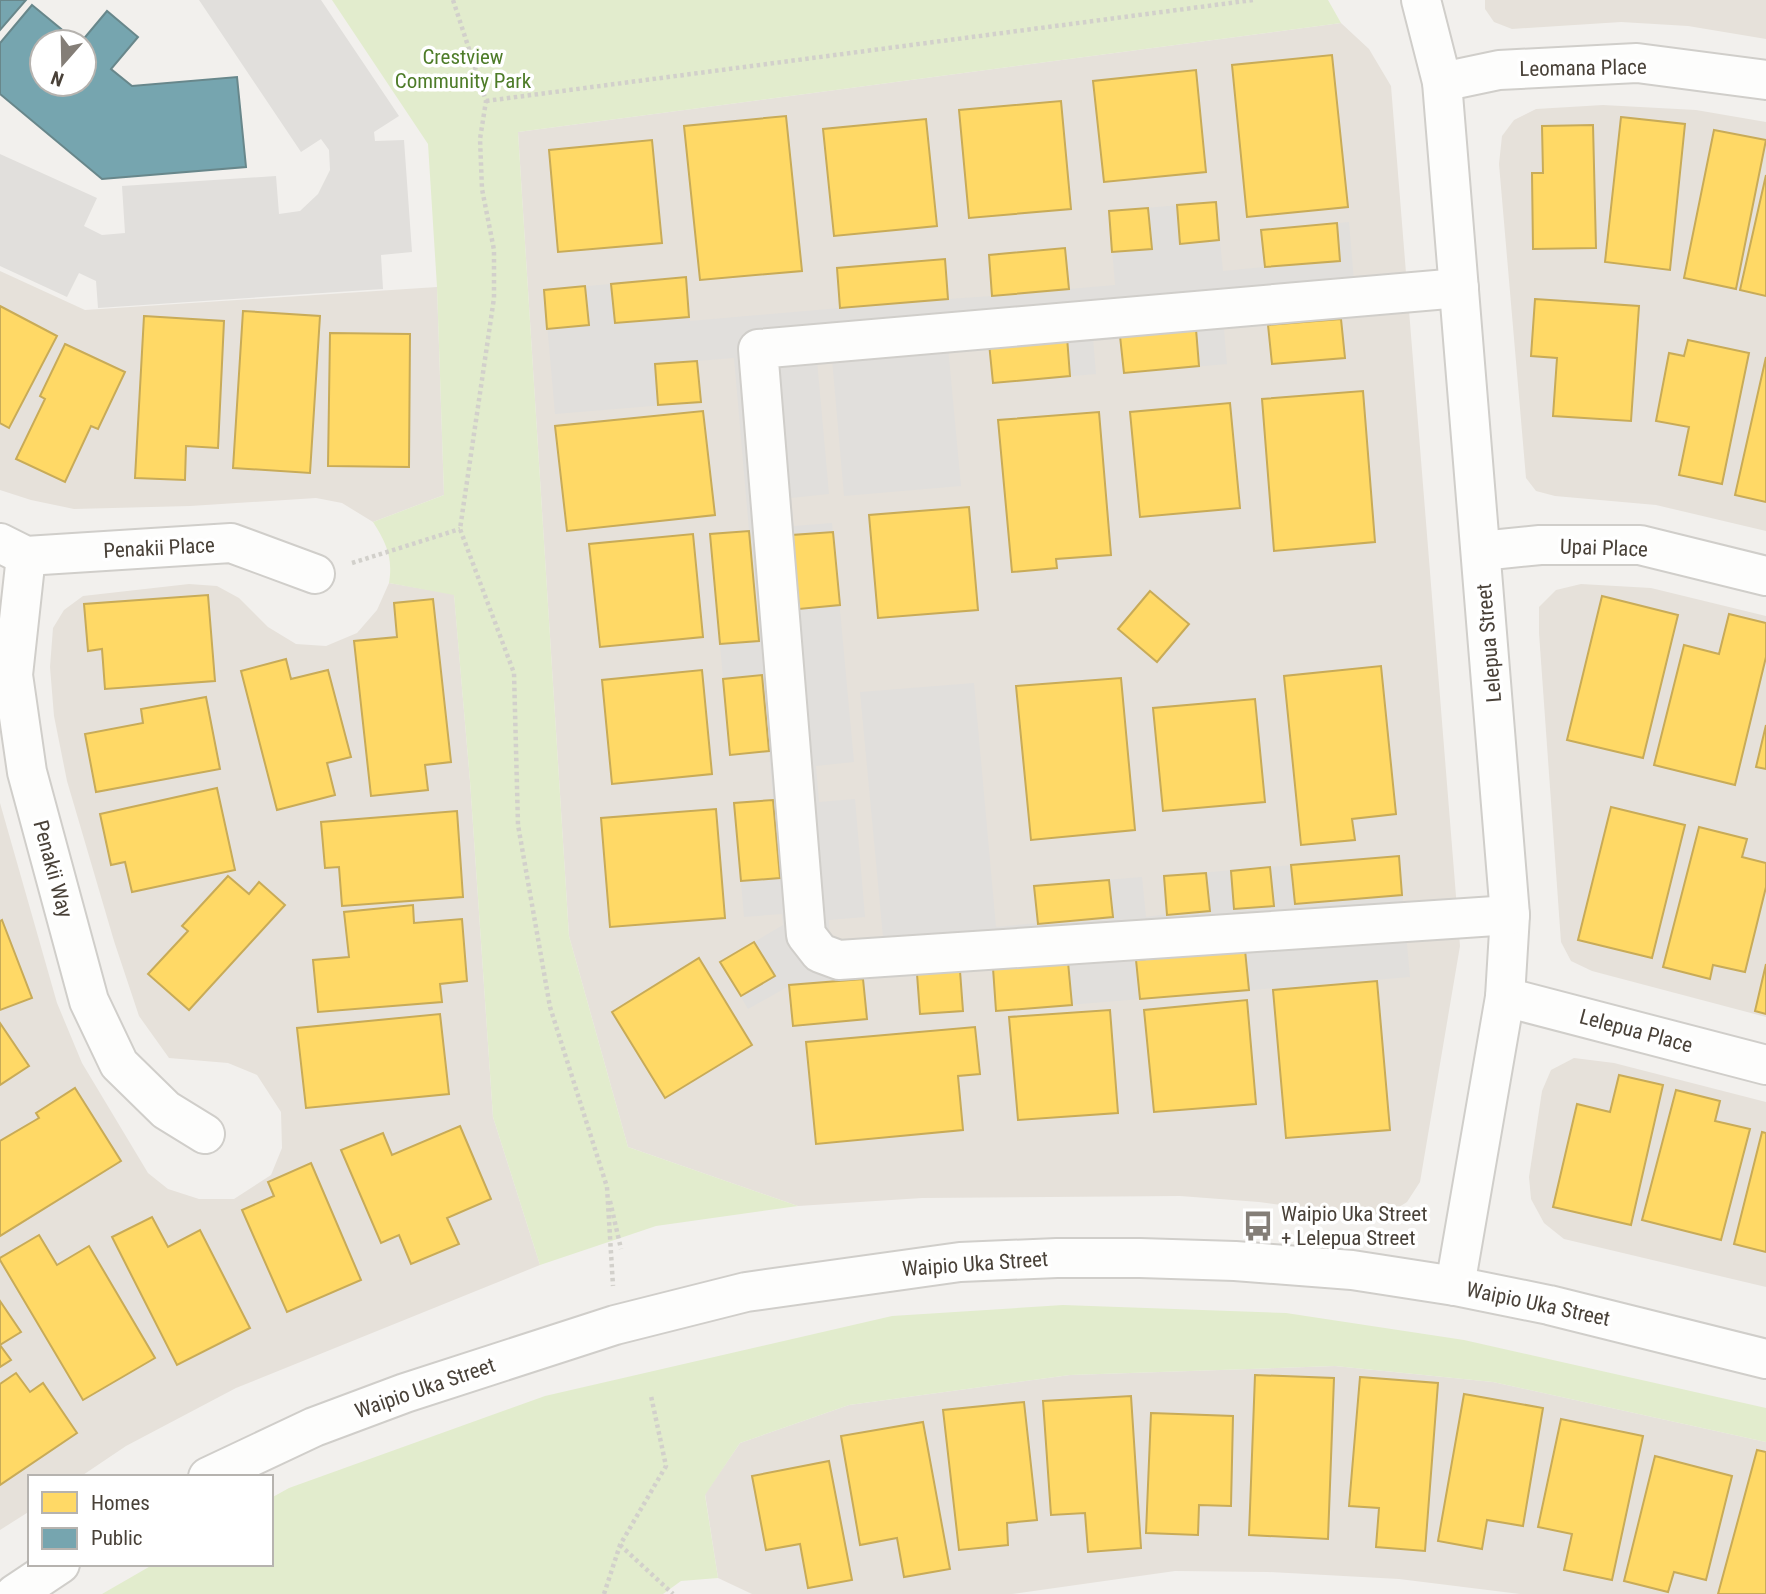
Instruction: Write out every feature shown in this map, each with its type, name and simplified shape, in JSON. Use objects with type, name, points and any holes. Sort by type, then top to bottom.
[{"type":"street","name":"Lelepua Street","points":[[1421,0],[1442,82],[1510,915],[1505,997],[1455,1286]]},
{"type":"street","name":"Leomana Place","points":[[1442,82],[1499,70],[1637,63],[1766,80]]},
{"type":"street","points":[[1459,288],[758,349],[806,935],[820,953],[839,960],[1510,915]]},
{"type":"street","name":"Penakii Place","points":[[13,550],[231,543],[315,575]]},
{"type":"street","name":"Upai Place","points":[[1481,551],[1540,545],[1640,545],[1766,576]]},
{"type":"street","name":"Penakii Way","points":[[13,550],[13,675],[27,772],[89,1001],[119,1063],[166,1110],[205,1134]]},
{"type":"street","name":"Lelepua Place","points":[[1505,997],[1766,1065]]},
{"type":"street","name":"Waipio Uka Street","points":[[212,1475],[314,1427],[405,1393],[615,1325],[746,1292],[869,1273],[974,1261],[1057,1258],[1235,1261],[1352,1270],[1455,1286],[1549,1305],[1766,1359]]},
{"type":"street","points":[[15,1594],[58,1566]]},
{"type":"path","points":[[453,0],[486,101],[480,139],[481,176],[494,250],[494,298],[460,529],[514,673],[518,825],[550,1007],[607,1186],[621,1249]]},
{"type":"path","points":[[486,101],[1253,0]]},
{"type":"path","points":[[315,575],[460,529]]},
{"type":"path","points":[[607,1186],[615,1325]]},
{"type":"path","points":[[604,1594],[620,1545],[666,1466],[651,1396]]},
{"type":"path","points":[[620,1545],[673,1594]]},
{"type":"shaded area","points":[[199,0],[321,0],[399,116],[374,132],[375,141],[404,140],[412,252],[381,255],[383,289],[98,308],[96,281],[79,273],[67,297],[0,266],[0,154],[97,198],[84,226],[102,235],[125,233],[122,186],[276,176],[279,214],[300,211],[318,194],[330,170],[329,150],[321,139],[301,152]]},
{"type":"shaded area","points":[[1485,0],[1766,0],[1766,39],[1688,26],[1621,22],[1512,29],[1494,22],[1485,9]]},
{"type":"shaded area","points":[[1341,23],[1369,49],[1391,86],[1460,946],[1420,1182],[1407,1202],[1386,1215],[1356,1215],[1259,1202],[1180,1196],[922,1198],[798,1206],[628,1147],[569,936],[518,132]]},
{"type":"shaded area","points":[[1603,105],[1696,110],[1766,122],[1766,531],[1656,505],[1555,496],[1536,491],[1526,478],[1499,164],[1502,136],[1514,120],[1536,109]]},
{"type":"shaded area","points":[[1216,202],[1223,271],[1264,267],[1261,230],[1349,222],[1357,317],[1341,319],[1345,358],[1272,364],[1268,325],[1224,329],[1227,364],[1124,373],[1120,336],[1093,338],[1096,374],[993,383],[989,344],[948,347],[961,486],[844,496],[832,359],[817,360],[829,494],[791,498],[794,526],[832,523],[854,762],[816,766],[819,802],[855,799],[865,917],[829,920],[830,942],[883,937],[860,692],[974,683],[996,927],[1038,923],[1034,886],[1142,877],[1146,917],[1167,914],[1164,876],[1399,856],[1410,977],[996,1011],[992,968],[960,971],[963,1011],[920,1014],[917,974],[863,979],[867,1019],[793,1026],[789,986],[748,1009],[720,962],[783,925],[782,914],[744,917],[734,803],[773,799],[769,752],[730,755],[710,534],[749,530],[734,358],[697,361],[701,402],[555,414],[544,290],[686,277],[690,321],[840,308],[945,259],[948,299],[992,296],[989,255],[1065,248],[1069,289],[1115,285],[1109,211]]},
{"type":"shaded area","points":[[0,271],[85,310],[437,287],[444,495],[373,522],[342,503],[316,498],[190,506],[74,509],[0,490]]},
{"type":"shaded area","points":[[389,583],[454,594],[493,1117],[540,1265],[236,1388],[126,1446],[83,1475],[28,1475],[28,1512],[0,1530],[0,803],[57,1003],[82,1063],[148,1173],[168,1189],[199,1199],[234,1199],[271,1175],[282,1148],[281,1112],[257,1075],[228,1063],[169,1058],[139,1016],[67,781],[54,716],[50,667],[53,628],[64,610],[83,596],[189,584],[217,586],[239,598],[268,627],[296,644],[326,646],[357,633],[377,610]]},
{"type":"shaded area","points":[[1581,584],[1651,588],[1766,616],[1766,1017],[1592,971],[1571,961],[1561,942],[1539,607],[1556,590]]},
{"type":"shaded area","points":[[1574,1058],[1614,1063],[1766,1102],[1766,1287],[1564,1239],[1544,1223],[1531,1199],[1529,1177],[1542,1091],[1551,1070]]},
{"type":"shaded area","points":[[1335,1366],[1493,1382],[1766,1442],[1766,1594],[1520,1594],[1399,1579],[1268,1572],[1175,1571],[1012,1594],[752,1594],[718,1578],[705,1494],[740,1443],[849,1405],[1070,1375]]},
{"type":"green space","name":"Crestview Community Park","points":[[332,0],[1328,0],[1341,23],[518,132],[569,936],[628,1147],[798,1206],[656,1226],[540,1265],[493,1117],[454,595],[389,583],[388,551],[373,522],[444,495],[437,287],[428,144]]},
{"type":"green space","points":[[1063,1305],[1286,1313],[1464,1340],[1766,1408],[1766,1442],[1493,1382],[1335,1366],[1070,1375],[849,1405],[740,1443],[705,1495],[718,1578],[681,1581],[663,1594],[102,1594],[151,1566],[273,1566],[273,1497],[289,1488],[545,1396],[892,1316]]},
{"type":"building: Homes","points":[[1332,55],[1348,207],[1247,217],[1232,65]]},
{"type":"building: Homes","points":[[1196,70],[1206,172],[1104,182],[1093,81]]},
{"type":"building: Homes","points":[[1061,101],[1071,209],[969,218],[959,110]]},
{"type":"building: Homes","points":[[786,116],[802,271],[700,280],[684,126]]},
{"type":"building: Homes","points":[[1621,117],[1685,124],[1670,270],[1605,262]]},
{"type":"building: Homes","points":[[926,119],[937,226],[834,236],[823,129]]},
{"type":"building: Homes","points":[[1593,125],[1596,248],[1533,249],[1532,173],[1543,173],[1542,126]]},
{"type":"building: Homes","points":[[1714,130],[1766,140],[1736,289],[1684,278]]},
{"type":"building: Homes","points":[[652,140],[662,243],[558,252],[549,150]]},
{"type":"building: Homes","points":[[1766,175],[1766,296],[1740,290]]},
{"type":"building: Homes","points":[[1216,202],[1219,240],[1180,244],[1177,205]]},
{"type":"building: Homes","points":[[1148,208],[1152,249],[1112,252],[1109,211]]},
{"type":"building: Homes","points":[[1337,223],[1340,261],[1265,267],[1261,230]]},
{"type":"building: Homes","points":[[1065,248],[1069,289],[992,296],[989,255]]},
{"type":"building: Homes","points":[[945,259],[948,299],[840,308],[837,268]]},
{"type":"building: Homes","points":[[686,277],[689,317],[615,323],[611,284]]},
{"type":"building: Homes","points":[[585,286],[589,325],[547,329],[544,290]]},
{"type":"building: Homes","points":[[1535,299],[1639,306],[1631,421],[1553,416],[1557,358],[1531,356]]},
{"type":"building: Homes","points":[[0,306],[57,336],[9,428],[0,423]]},
{"type":"building: Homes","points":[[243,311],[320,316],[310,473],[233,468]]},
{"type":"building: Homes","points":[[144,316],[224,321],[218,448],[186,446],[185,480],[135,478]]},
{"type":"building: Homes","points":[[1341,319],[1345,358],[1272,364],[1268,325]]},
{"type":"building: Homes","points":[[1196,329],[1199,366],[1124,373],[1120,336]]},
{"type":"building: Homes","points":[[330,333],[410,334],[409,467],[328,466]]},
{"type":"building: Homes","points":[[1067,337],[1070,376],[993,383],[989,343]]},
{"type":"building: Homes","points":[[1688,340],[1749,353],[1722,484],[1679,475],[1689,427],[1656,421],[1669,353],[1684,356]]},
{"type":"building: Homes","points":[[65,344],[125,372],[98,429],[91,426],[65,482],[16,459],[45,399],[40,396]]},
{"type":"building: Homes","points":[[1766,357],[1766,502],[1735,495]]},
{"type":"building: Homes","points":[[697,361],[701,402],[658,405],[655,364]]},
{"type":"building: Homes","points":[[1363,391],[1375,542],[1274,551],[1262,399]]},
{"type":"building: Homes","points":[[1230,403],[1240,508],[1140,517],[1130,412]]},
{"type":"building: Homes","points":[[703,411],[715,515],[567,531],[555,426]]},
{"type":"building: Homes","points":[[1099,412],[1111,555],[1056,559],[1057,568],[1012,572],[998,420]]},
{"type":"building: Homes","points":[[969,507],[978,610],[878,618],[869,515]]},
{"type":"building: Homes","points":[[749,531],[759,641],[720,644],[710,534]]},
{"type":"building: Homes","points":[[833,532],[840,605],[799,609],[792,535]]},
{"type":"building: Homes","points":[[693,534],[703,637],[600,647],[589,544]]},
{"type":"building: Homes","points":[[1150,591],[1189,624],[1157,662],[1118,629]]},
{"type":"building: Homes","points":[[208,595],[215,681],[105,689],[102,649],[88,651],[84,604]]},
{"type":"building: Homes","points":[[1602,596],[1678,615],[1643,758],[1567,740]]},
{"type":"building: Homes","points":[[433,599],[451,762],[425,765],[428,790],[371,796],[354,641],[397,637],[394,603]]},
{"type":"building: Homes","points":[[1729,614],[1766,623],[1766,657],[1735,785],[1654,765],[1684,645],[1719,654]]},
{"type":"building: Homes","points":[[286,659],[291,679],[328,670],[351,757],[327,763],[335,795],[277,810],[241,671]]},
{"type":"building: Homes","points":[[1381,666],[1396,814],[1352,819],[1355,840],[1301,845],[1284,676]]},
{"type":"building: Homes","points":[[702,670],[712,774],[612,784],[602,680]]},
{"type":"building: Homes","points":[[762,675],[769,751],[730,755],[723,679]]},
{"type":"building: Homes","points":[[1121,678],[1135,830],[1031,840],[1016,686]]},
{"type":"building: Homes","points":[[206,697],[220,769],[96,792],[85,734],[143,723],[141,709]]},
{"type":"building: Homes","points":[[1255,699],[1265,802],[1163,811],[1153,708]]},
{"type":"building: Homes","points":[[1766,725],[1766,769],[1756,767]]},
{"type":"building: Homes","points":[[217,788],[235,870],[132,892],[125,862],[111,865],[100,814]]},
{"type":"building: Homes","points":[[773,800],[780,878],[741,881],[734,803]]},
{"type":"building: Homes","points":[[1611,807],[1685,825],[1652,958],[1578,940]]},
{"type":"building: Homes","points":[[716,809],[725,918],[610,927],[601,818]]},
{"type":"building: Homes","points":[[457,811],[463,897],[342,906],[339,867],[325,868],[321,822]]},
{"type":"building: Homes","points":[[1699,827],[1747,839],[1742,857],[1766,863],[1766,887],[1745,972],[1713,965],[1710,979],[1663,967]]},
{"type":"building: Homes","points":[[1399,856],[1402,895],[1295,904],[1291,865]]},
{"type":"building: Homes","points":[[1270,867],[1274,906],[1234,909],[1231,871]]},
{"type":"building: Homes","points":[[1206,873],[1210,911],[1167,915],[1164,876]]},
{"type":"building: Homes","points":[[228,876],[249,894],[259,882],[285,905],[189,1010],[148,974],[188,931],[182,926]]},
{"type":"building: Homes","points":[[1109,880],[1113,917],[1038,924],[1034,886]]},
{"type":"building: Homes","points":[[413,905],[414,923],[462,919],[467,981],[440,984],[442,1002],[318,1012],[313,960],[349,957],[344,912]]},
{"type":"building: Homes","points":[[2,920],[32,998],[0,1010],[0,921]]},
{"type":"building: Homes","points":[[754,942],[775,976],[741,996],[720,962]]},
{"type":"building: Homes","points":[[1245,950],[1249,990],[1140,999],[1136,960]]},
{"type":"building: Homes","points":[[699,958],[752,1045],[665,1098],[612,1012]]},
{"type":"building: Homes","points":[[1068,962],[1072,1005],[996,1011],[993,968]]},
{"type":"building: Homes","points":[[1766,964],[1766,1014],[1755,1011]]},
{"type":"building: Homes","points":[[960,971],[963,1011],[920,1014],[917,974]]},
{"type":"building: Homes","points":[[863,979],[867,1019],[793,1026],[789,985]]},
{"type":"building: Homes","points":[[1377,981],[1390,1130],[1286,1138],[1273,990]]},
{"type":"building: Homes","points":[[1247,1000],[1256,1104],[1154,1112],[1144,1010]]},
{"type":"building: Homes","points":[[1110,1010],[1118,1113],[1018,1120],[1009,1017]]},
{"type":"building: Homes","points":[[440,1014],[449,1094],[306,1108],[297,1028]]},
{"type":"building: Homes","points":[[0,1023],[29,1066],[0,1085]]},
{"type":"building: Homes","points":[[975,1027],[980,1074],[958,1076],[963,1130],[816,1144],[806,1042]]},
{"type":"building: Homes","points":[[1619,1075],[1663,1085],[1631,1225],[1553,1207],[1577,1104],[1610,1112]]},
{"type":"building: Homes","points":[[75,1088],[121,1161],[0,1236],[0,1141],[39,1118],[36,1113]]},
{"type":"building: Homes","points":[[1676,1090],[1720,1101],[1715,1121],[1750,1129],[1721,1240],[1642,1220]]},
{"type":"building: Homes","points":[[460,1126],[491,1199],[447,1218],[459,1244],[411,1264],[399,1235],[381,1243],[341,1150],[383,1133],[392,1155]]},
{"type":"building: Homes","points":[[1762,1132],[1766,1133],[1766,1252],[1734,1244]]},
{"type":"building: Homes","points":[[311,1163],[361,1280],[287,1312],[242,1210],[274,1196],[268,1182]]},
{"type":"building: Homes","points":[[152,1217],[168,1247],[200,1230],[250,1328],[177,1365],[112,1237]]},
{"type":"building: Homes","points":[[39,1235],[57,1265],[89,1246],[155,1358],[83,1400],[0,1260]]},
{"type":"building: Homes","points":[[0,1301],[21,1332],[0,1345]]},
{"type":"building: Homes","points":[[0,1345],[11,1360],[0,1367]]},
{"type":"building: Homes","points":[[16,1373],[30,1392],[43,1383],[77,1433],[0,1485],[0,1384]]},
{"type":"building: Homes","points":[[1255,1375],[1334,1378],[1328,1539],[1249,1535]]},
{"type":"building: Homes","points":[[1360,1377],[1438,1383],[1425,1551],[1376,1547],[1379,1508],[1349,1506]]},
{"type":"building: Homes","points":[[1464,1394],[1543,1408],[1523,1526],[1487,1520],[1482,1549],[1438,1541]]},
{"type":"building: Homes","points":[[1131,1396],[1141,1548],[1088,1552],[1085,1513],[1051,1515],[1043,1401]]},
{"type":"building: Homes","points":[[1024,1402],[1037,1520],[1007,1523],[1008,1545],[959,1550],[943,1410]]},
{"type":"building: Homes","points":[[1151,1413],[1233,1416],[1231,1506],[1199,1505],[1198,1535],[1146,1533]]},
{"type":"building: Homes","points":[[1561,1419],[1643,1436],[1612,1580],[1564,1570],[1572,1534],[1538,1527]]},
{"type":"building: Homes","points":[[923,1422],[950,1569],[904,1577],[897,1538],[860,1545],[841,1436]]},
{"type":"building: Homes","points":[[1757,1450],[1766,1452],[1766,1594],[1718,1594]]},
{"type":"building: Homes","points":[[1655,1456],[1732,1476],[1706,1580],[1674,1572],[1668,1592],[1624,1581]]},
{"type":"building: Homes","points":[[829,1461],[852,1580],[808,1588],[800,1544],[766,1550],[752,1476]]},
{"type":"building: Public","points":[[0,0],[26,0],[0,30]]},
{"type":"building: Public","points":[[32,5],[60,28],[28,28],[28,98],[98,98],[98,28],[93,28],[107,11],[138,37],[111,69],[132,86],[237,77],[246,167],[102,179],[0,94],[0,43]]},
{"type":"place","name":"Waipio Uka Street + Lelepua Street","points":[[1258,1226]]}]
